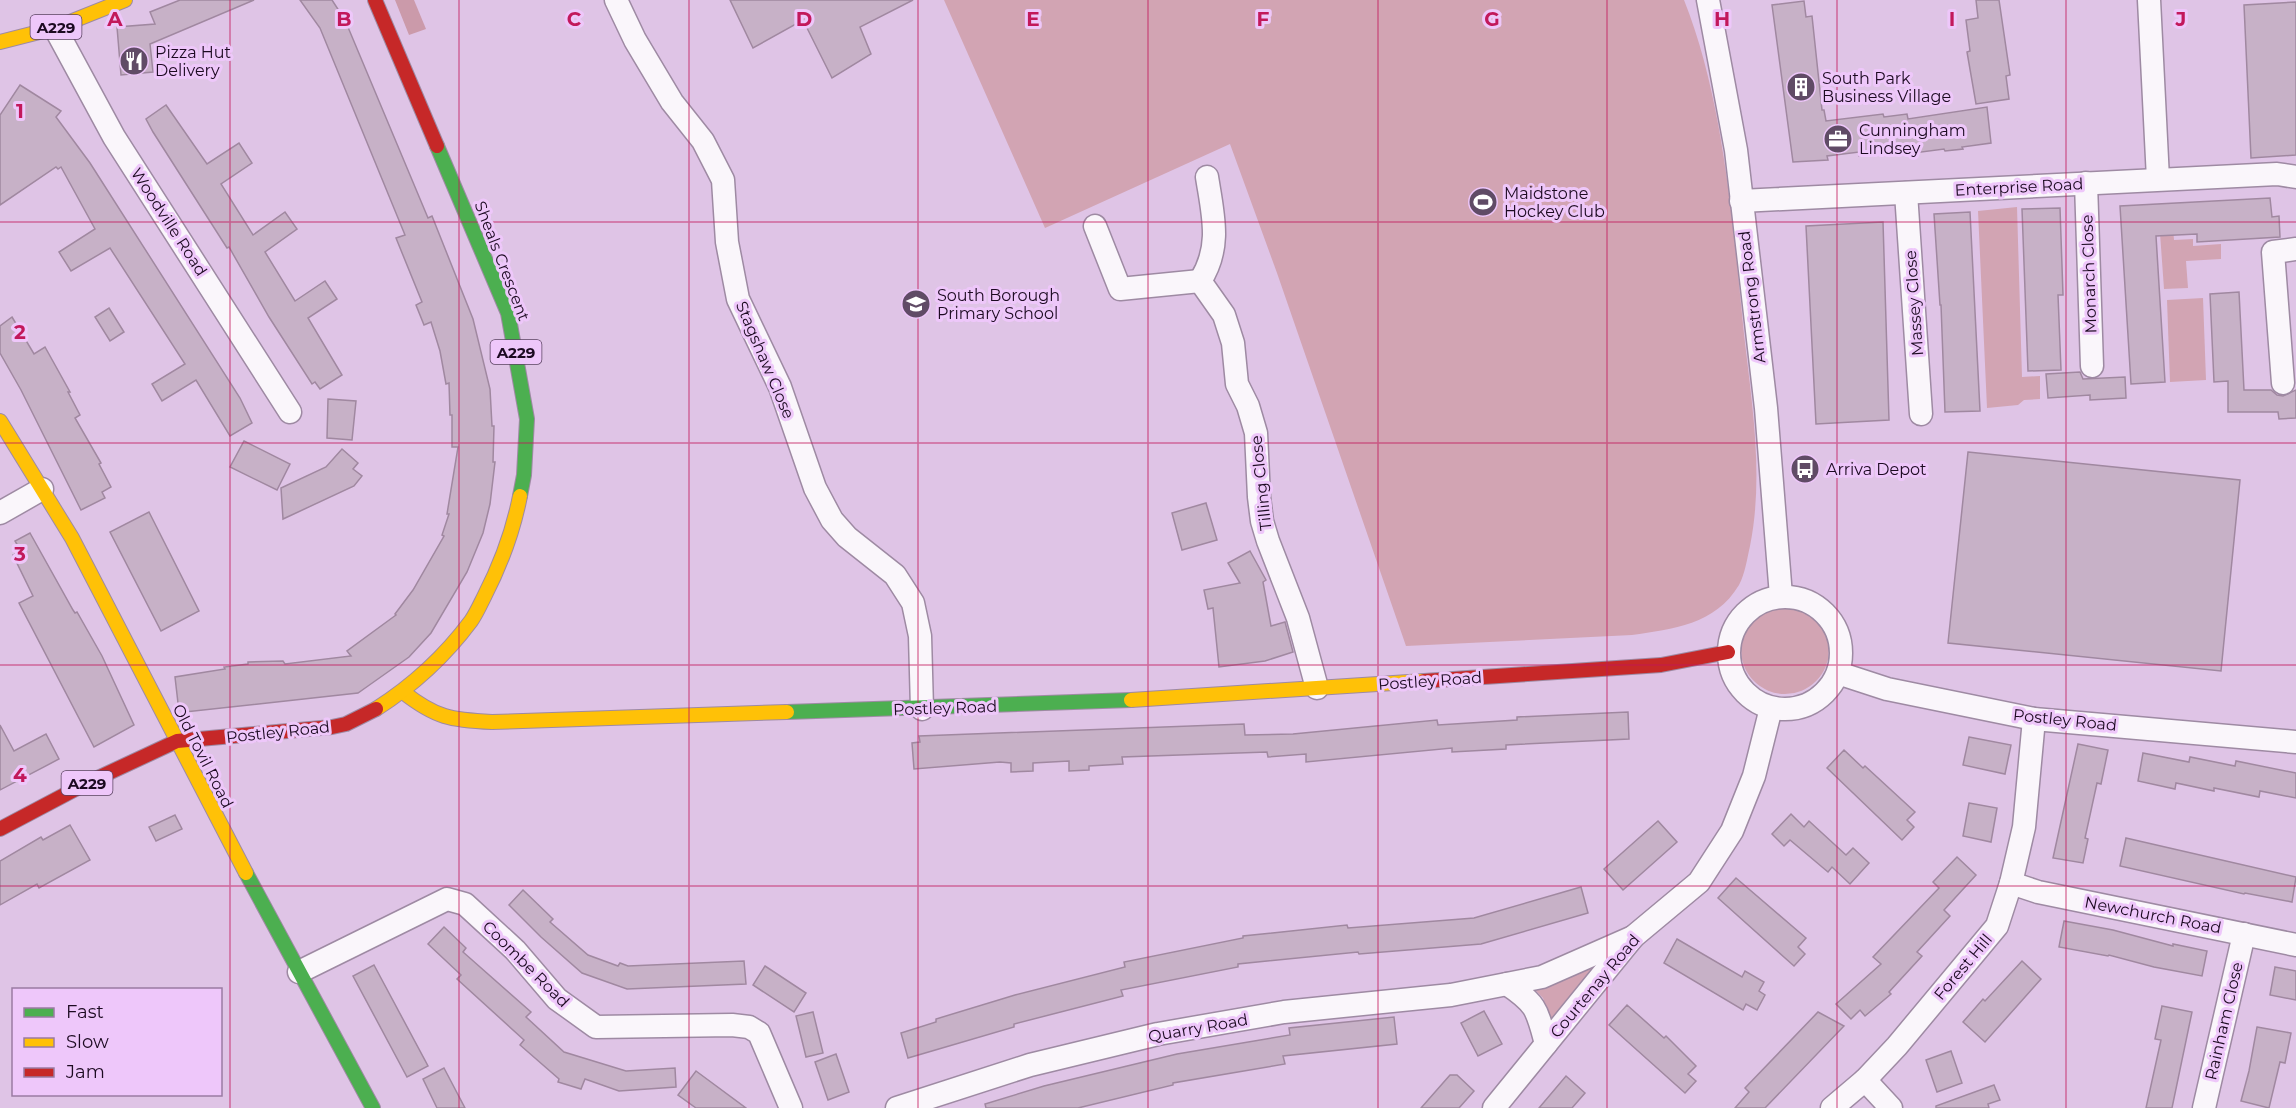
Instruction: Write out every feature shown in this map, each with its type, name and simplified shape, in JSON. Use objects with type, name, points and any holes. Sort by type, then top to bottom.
[{"type":"main road","name":"A229","points":[[0,42],[55,28],[110,3],[125,0]]},
{"type":"main road","name":"Sheals Crescent","points":[[375,0],[508,313],[527,419],[522,486],[513,530],[497,572],[472,620],[444,652],[403,692]]},
{"type":"main road","name":"Old Tovil Road","points":[[0,421],[72,538],[177,741],[373,1108]]},
{"type":"main road","name":"Postley Road","points":[[177,741],[307,730],[346,724],[369,714],[403,692],[426,711],[445,719],[492,722],[1144,700],[1661,665],[1728,652]]},
{"type":"main road","name":"A229","points":[[0,829],[87,783],[177,741]]},
{"type":"street","name":"Stagshaw Close","points":[[616,0],[635,40],[672,102],[704,141],[723,180],[727,242],[738,299],[780,387],[815,488],[832,520],[847,537],[896,575],[913,603],[920,636],[922,709]]},
{"type":"street","name":"Armstrong Road","points":[[1708,0],[1735,140],[1767,419],[1781,596]]},
{"type":"street","points":[[2149,0],[2158,179]]},
{"type":"street","name":"Woodville Road","points":[[55,28],[114,137],[290,412]]},
{"type":"street","name":"Enterprise Road","points":[[1741,201],[2158,179],[2277,174],[2296,177]]},
{"type":"street","points":[[1095,226],[1120,289],[1200,281],[1208,268],[1214,250],[1214,222],[1207,177]]},
{"type":"street","name":"Monarch Close","points":[[2086,183],[2092,366]]},
{"type":"street","name":"Massey Close","points":[[1906,193],[1921,414]]},
{"type":"street","points":[[2283,383],[2273,252],[2296,249]]},
{"type":"street","name":"Tilling Close","points":[[1200,281],[1224,315],[1233,343],[1237,384],[1248,406],[1256,434],[1262,521],[1298,618],[1317,688]]},
{"type":"street","points":[[0,513],[42,489]]},
{"type":"street","points":[[1781,596],[1813,603],[1832,620],[1841,643],[1838,673],[1833,683],[1821,696],[1794,709],[1772,708],[1746,694],[1733,676],[1728,652],[1732,630],[1748,608],[1781,596]]},
{"type":"street","name":"Postley Road","points":[[1838,673],[1887,689],[2034,719],[2296,742]]},
{"type":"street","name":"Courtenay Road","points":[[1494,1108],[1633,937],[1699,882],[1732,831],[1754,776],[1772,708]]},
{"type":"street","name":"Forest Hill","points":[[1832,1108],[1898,1046],[1997,926],[2011,883],[2024,827],[2034,719]]},
{"type":"street","name":"Newchurch Road","points":[[2011,883],[2038,892],[2296,945]]},
{"type":"street","name":"Coombe Road","points":[[299,972],[447,898],[465,904],[515,950],[557,999],[596,1027],[703,1025],[749,1027],[759,1033],[791,1108]]},
{"type":"street","name":"Rainham Close","points":[[2204,1108],[2244,934]]},
{"type":"street","name":"Quarry Road","points":[[904,1107],[1030,1065],[1158,1034],[1284,1012],[1451,995],[1542,977],[1633,937]]},
{"type":"street","points":[[1508,984],[1528,998],[1538,1014],[1546,1044]]},
{"type":"street","points":[[1864,1080],[1891,1108]]},
{"type":"shaded area","points":[[395,0],[414,0],[426,29],[409,35]]},
{"type":"shaded area","points":[[944,0],[1684,0],[1698,39],[1718,121],[1731,208],[1753,414],[1756,467],[1754,520],[1746,566],[1739,585],[1718,609],[1705,617],[1678,627],[1647,633],[1406,646],[1230,144],[1045,228]]},
{"type":"shaded area","points":[[2171,204],[2174,240],[2193,239],[2193,246],[2221,244],[2221,259],[2186,261],[2188,288],[2164,289],[2158,205]]},
{"type":"shaded area","points":[[2017,207],[2022,377],[2040,376],[2040,399],[2024,400],[2018,405],[1987,408],[1978,211]]},
{"type":"shaded area","points":[[2203,298],[2206,380],[2170,382],[2167,300]]},
{"type":"shaded area","points":[[1785,606],[1810,613],[1822,625],[1829,650],[1822,675],[1810,687],[1785,694],[1760,687],[1748,675],[1741,650],[1748,625],[1760,613]]},
{"type":"shaded area","points":[[1605,960],[1551,1023],[1543,998],[1534,989]]},
{"type":"building","points":[[180,0],[254,0],[150,44],[153,72],[121,75],[117,27],[155,24],[150,12]]},
{"type":"building","points":[[300,0],[332,0],[345,20],[428,218],[432,216],[473,319],[490,389],[492,426],[494,426],[493,462],[495,462],[490,504],[483,533],[467,572],[431,633],[409,657],[358,693],[185,712],[178,703],[175,677],[225,669],[224,667],[248,664],[248,662],[283,661],[285,664],[351,656],[347,651],[396,615],[444,536],[442,535],[449,514],[447,514],[458,447],[452,447],[449,383],[446,384],[440,351],[431,322],[424,325],[416,305],[422,302],[396,238],[405,235],[320,28]]},
{"type":"building","points":[[730,0],[913,0],[860,27],[871,54],[832,78],[803,20],[753,48]]},
{"type":"building","points":[[1976,0],[1999,0],[2010,75],[2006,76],[2009,99],[1976,104],[1967,52],[1970,51],[1966,20],[1978,18]]},
{"type":"building","name":"South Park Business Village","points":[[1804,1],[1806,17],[1812,16],[1822,110],[1824,110],[1826,121],[1883,114],[1884,117],[1907,114],[1908,119],[1987,107],[1991,143],[1962,147],[1963,149],[1914,153],[1913,144],[1881,149],[1882,153],[1859,156],[1859,152],[1827,156],[1828,160],[1793,162],[1772,5]]},
{"type":"building","points":[[2296,2],[2296,155],[2251,158],[2244,5]]},
{"type":"building","points":[[20,85],[61,111],[56,117],[90,163],[240,398],[252,423],[230,436],[196,380],[162,401],[152,384],[185,364],[110,248],[71,271],[59,252],[95,229],[61,167],[58,169],[56,167],[0,205],[0,115]]},
{"type":"building","points":[[166,105],[207,164],[239,143],[252,163],[221,184],[253,235],[285,212],[297,229],[265,252],[295,301],[325,281],[337,299],[308,318],[342,375],[320,389],[315,382],[312,384],[269,317],[229,247],[227,248],[153,132],[146,119]]},
{"type":"building","points":[[2270,198],[2272,217],[2279,216],[2280,237],[2197,242],[2197,234],[2156,236],[2165,382],[2131,384],[2120,206]]},
{"type":"building","points":[[2060,208],[2063,295],[2058,295],[2061,370],[2028,371],[2022,209]]},
{"type":"building","points":[[1970,212],[1980,411],[1945,412],[1941,305],[1934,214]]},
{"type":"building","points":[[1883,222],[1889,420],[1816,424],[1806,226]]},
{"type":"building","points":[[2239,292],[2244,390],[2271,390],[2283,396],[2296,390],[2296,418],[2279,419],[2278,412],[2228,412],[2228,381],[2214,382],[2210,294]]},
{"type":"building","points":[[109,308],[124,332],[110,341],[95,317]]},
{"type":"building","points":[[12,317],[34,354],[45,347],[70,392],[68,392],[80,415],[75,418],[101,463],[99,464],[111,487],[102,492],[105,498],[81,510],[0,353],[0,326]]},
{"type":"building","points":[[2080,372],[2083,379],[2125,377],[2126,398],[2090,400],[2090,395],[2048,398],[2046,374]]},
{"type":"building","points":[[328,399],[356,401],[352,440],[327,438]]},
{"type":"building","points":[[244,441],[290,464],[277,490],[230,467]]},
{"type":"building","points":[[342,449],[358,463],[353,469],[362,476],[354,486],[283,519],[281,488],[326,467]]},
{"type":"building","points":[[1968,452],[2240,480],[2221,671],[1948,643]]},
{"type":"building","points":[[1206,503],[1217,540],[1182,550],[1172,513]]},
{"type":"building","points":[[149,512],[199,611],[161,631],[110,532]]},
{"type":"building","points":[[30,533],[102,656],[134,725],[94,747],[19,603],[33,596],[13,555],[21,551],[15,541]]},
{"type":"building","points":[[1250,551],[1266,580],[1263,582],[1271,626],[1285,622],[1293,652],[1265,661],[1219,667],[1213,608],[1208,609],[1204,590],[1240,583],[1228,563]]},
{"type":"building","points":[[1628,712],[1629,739],[1506,745],[1506,749],[1452,752],[1452,748],[1306,762],[1306,754],[1268,757],[1267,752],[1122,757],[1123,764],[1089,766],[1089,770],[1069,771],[1069,761],[1033,763],[1033,771],[1011,772],[1011,763],[1000,762],[914,769],[912,743],[920,742],[919,736],[1244,724],[1245,735],[1293,734],[1437,720],[1438,725],[1517,720],[1517,717]]},
{"type":"building","points":[[0,725],[14,751],[46,734],[59,759],[0,790]]},
{"type":"building","points":[[1969,737],[2011,745],[2005,774],[1963,765]]},
{"type":"building","points":[[2078,744],[2108,750],[2101,784],[2097,783],[2085,838],[2088,839],[2083,863],[2053,858]]},
{"type":"building","points":[[1844,750],[1915,812],[1907,820],[1914,827],[1902,840],[1827,768]]},
{"type":"building","points":[[2143,753],[2189,762],[2190,757],[2235,766],[2236,761],[2296,773],[2296,798],[2260,791],[2259,797],[2176,783],[2175,789],[2138,781]]},
{"type":"building","points":[[1969,803],[1997,808],[1991,842],[1963,836]]},
{"type":"building","points":[[1791,814],[1804,827],[1809,821],[1846,855],[1853,848],[1869,863],[1850,884],[1832,867],[1828,872],[1790,840],[1784,846],[1772,834]]},
{"type":"building","points":[[175,815],[182,829],[156,841],[149,827]]},
{"type":"building","points":[[1658,821],[1677,842],[1623,890],[1604,869]]},
{"type":"building","points":[[70,825],[90,860],[39,888],[37,884],[0,905],[0,861],[41,837],[43,840]]},
{"type":"building","points":[[2126,838],[2296,877],[2292,902],[2244,894],[2120,866]]},
{"type":"building","points":[[1957,857],[1976,875],[1944,910],[1950,916],[1917,952],[1922,956],[1889,992],[1891,994],[1865,1016],[1860,1010],[1851,1019],[1836,1004],[1881,964],[1873,957],[1939,888],[1933,882]]},
{"type":"building","points":[[1736,878],[1806,938],[1798,947],[1805,954],[1794,966],[1718,898]]},
{"type":"building","points":[[1581,887],[1588,913],[1481,944],[1359,954],[1358,952],[1238,964],[1238,967],[1121,990],[1123,996],[1014,1024],[1014,1027],[908,1058],[901,1033],[936,1022],[936,1019],[1015,995],[1125,967],[1124,962],[1243,938],[1243,936],[1347,925],[1348,928],[1474,918]]},
{"type":"building","points":[[523,890],[553,919],[550,922],[588,955],[618,966],[620,963],[628,966],[744,961],[746,984],[627,989],[582,973],[509,905]]},
{"type":"building","points":[[2064,921],[2113,930],[2173,946],[2173,944],[2207,951],[2202,976],[2109,955],[2059,947]]},
{"type":"building","points":[[444,927],[466,948],[463,952],[531,1012],[526,1017],[564,1052],[626,1071],[675,1068],[676,1087],[619,1091],[585,1079],[581,1089],[558,1082],[559,1079],[520,1045],[524,1040],[457,979],[461,975],[428,944]]},
{"type":"building","points":[[1677,939],[1742,977],[1745,971],[1764,982],[1759,991],[1765,995],[1757,1010],[1746,1004],[1743,1010],[1664,963]]},
{"type":"building","points":[[2022,961],[2041,979],[1985,1042],[1963,1022]]},
{"type":"building","points":[[374,965],[428,1066],[407,1077],[353,976]]},
{"type":"building","points":[[765,966],[806,993],[794,1012],[753,985]]},
{"type":"building","points":[[2275,967],[2296,971],[2296,1000],[2270,995]]},
{"type":"building","points":[[1627,1005],[1664,1038],[1666,1036],[1696,1066],[1688,1074],[1696,1081],[1685,1093],[1609,1025]]},
{"type":"building","points":[[2162,1006],[2192,1012],[2172,1108],[2146,1108],[2161,1040],[2155,1039]]},
{"type":"building","points":[[1484,1011],[1502,1044],[1478,1056],[1461,1023]]},
{"type":"building","points":[[813,1012],[823,1053],[806,1057],[796,1016]]},
{"type":"building","points":[[1818,1012],[1844,1026],[1765,1108],[1735,1108],[1749,1092],[1745,1088]]},
{"type":"building","points":[[1394,1017],[1397,1044],[1283,1056],[1285,1064],[1173,1083],[1173,1085],[1078,1108],[986,1108],[985,1104],[1044,1086],[1177,1054],[1290,1035],[1289,1028]]},
{"type":"building","points":[[2257,1027],[2291,1033],[2285,1063],[2280,1062],[2269,1108],[2241,1101]]},
{"type":"building","points":[[1951,1051],[1962,1083],[1937,1092],[1926,1060]]},
{"type":"building","points":[[836,1054],[849,1092],[828,1100],[815,1062]]},
{"type":"building","points":[[444,1068],[465,1108],[437,1108],[423,1079]]},
{"type":"building","points":[[696,1071],[746,1108],[696,1108],[678,1095]]},
{"type":"building","points":[[1450,1075],[1457,1075],[1474,1091],[1459,1108],[1421,1108]]},
{"type":"building","points":[[1566,1076],[1585,1093],[1572,1108],[1539,1108]]},
{"type":"building","points":[[1994,1085],[2000,1100],[1988,1104],[1989,1108],[1936,1108],[1936,1106]]},
{"type":"traffic: fast","points":[[437,146],[508,313],[527,419],[524,475],[520,496]]},
{"type":"traffic: fast","points":[[787,712],[1131,700]]},
{"type":"traffic: fast","points":[[246,873],[373,1108]]},
{"type":"traffic: slow","points":[[0,42],[55,28],[125,0]]},
{"type":"traffic: slow","points":[[0,421],[72,538],[246,873]]},
{"type":"traffic: slow","points":[[376,709],[427,670],[471,621],[501,560],[520,496]]},
{"type":"traffic: slow","points":[[1131,700],[1424,681]]},
{"type":"traffic: slow","points":[[403,692],[425,707],[445,716],[492,722],[787,712]]},
{"type":"traffic: jam","points":[[375,0],[437,146]]},
{"type":"traffic: jam","points":[[1424,681],[1661,665],[1728,652]]},
{"type":"traffic: jam","points":[[0,829],[87,783],[177,741],[332,727],[346,724],[376,709]]},
{"type":"place","name":"Pizza Hut Delivery","points":[[134,61]]},
{"type":"place","name":"South Park Business Village","points":[[1801,87]]},
{"type":"place","name":"Cunningham Lindsey","points":[[1838,139]]},
{"type":"place","name":"Maidstone Hockey Club","points":[[1483,202]]},
{"type":"place","name":"South Borough Primary School","points":[[916,304]]},
{"type":"place","name":"Arriva Depot","points":[[1805,469]]}]
